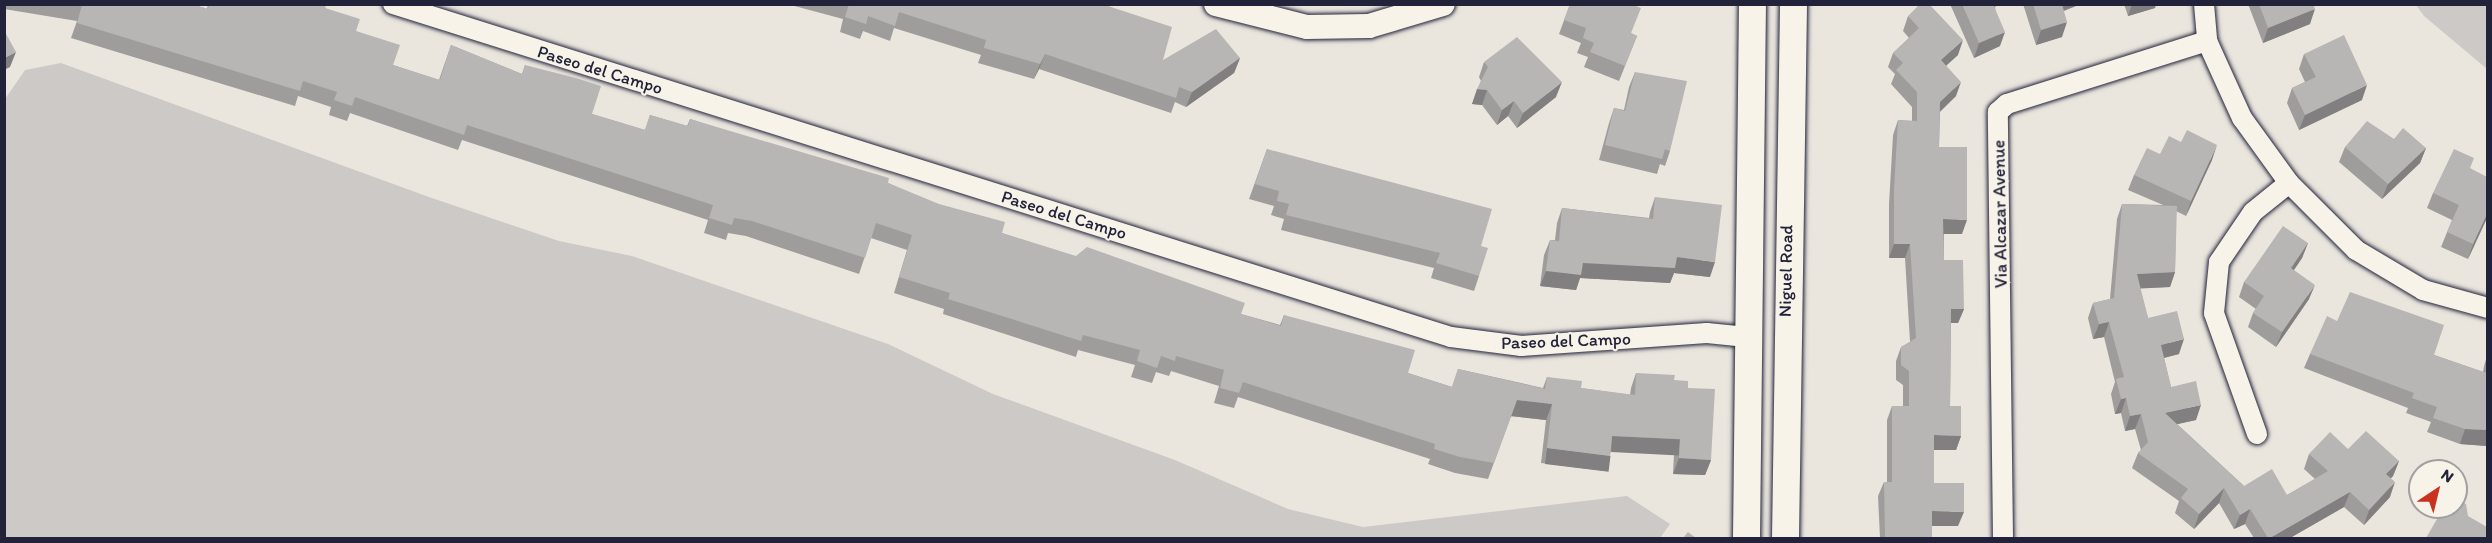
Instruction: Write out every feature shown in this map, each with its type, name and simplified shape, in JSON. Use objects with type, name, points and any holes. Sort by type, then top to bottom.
[{"type":"main road","name":"Niguel Road","points":[[1746,538],[1752,4]]},
{"type":"main road","name":"Niguel Road","points":[[1785,538],[1787,189],[1793,4]]},
{"type":"main road","points":[[1785,503],[1768,476],[1767,356],[1747,337],[1767,300],[1770,209],[1787,189]]},
{"type":"street","name":"Paseo del Campo","points":[[393,4],[1451,337],[1521,346],[1707,333],[1747,337]]},
{"type":"street","points":[[1216,4],[1307,27],[1369,26],[1443,4]]},
{"type":"street","points":[[2204,4],[2207,41],[2242,118],[2289,183],[2356,250],[2423,290],[2487,308]]},
{"type":"street","name":"Via Alcazar Avenue","points":[[2003,538],[1998,112],[2007,104],[2207,41]]},
{"type":"street","points":[[2257,434],[2214,313],[2219,262],[2253,212],[2289,183]]},
{"type":"shaded area","points":[[2416,5],[2487,5],[2487,69],[2424,16]]},
{"type":"shaded area","points":[[61,63],[429,197],[559,241],[632,256],[888,344],[993,394],[1175,460],[1288,509],[1363,527],[1627,496],[1670,524],[1660,538],[5,538],[5,99],[25,70]]},
{"type":"building","points":[[77,4],[192,4],[208,9],[209,4],[326,4],[325,8],[360,19],[356,31],[400,45],[393,65],[440,80],[451,45],[522,74],[525,65],[576,78],[601,86],[592,114],[645,130],[650,115],[688,126],[690,119],[889,178],[888,183],[939,204],[1005,222],[1002,233],[1076,256],[1087,247],[1245,303],[1241,314],[1281,326],[1284,315],[1415,350],[1408,373],[1452,387],[1458,369],[1545,389],[1547,377],[1582,381],[1581,388],[1635,395],[1636,373],[1675,375],[1674,380],[1688,381],[1688,388],[1715,389],[1711,460],[1679,458],[1680,439],[1612,436],[1610,456],[1547,448],[1552,404],[1517,400],[1494,463],[1460,457],[1434,449],[1435,444],[1243,382],[1239,393],[1220,388],[1224,370],[1176,356],[1175,361],[1161,356],[1157,368],[1137,361],[1140,350],[1083,335],[1081,341],[948,299],[950,293],[899,277],[912,235],[876,223],[865,258],[752,221],[734,218],[732,225],[709,218],[713,205],[467,125],[464,135],[355,97],[352,106],[334,100],[337,92],[303,81],[300,91],[77,23],[82,5]]},
{"type":"building","points":[[849,4],[1109,4],[1108,6],[1172,27],[1163,60],[1216,29],[1240,58],[1192,92],[1179,87],[1176,98],[1045,54],[1040,64],[984,48],[986,40],[899,12],[895,26],[868,16],[866,24],[845,17]]},
{"type":"building","points":[[1570,4],[1631,4],[1641,8],[1631,33],[1637,36],[1625,66],[1590,52],[1594,43],[1583,38],[1586,28],[1564,20]]},
{"type":"building","points":[[1920,4],[1929,4],[1963,40],[1941,60],[1961,82],[1940,102],[1939,147],[1967,147],[1967,220],[1943,219],[1944,260],[1963,260],[1964,309],[1951,309],[1950,406],[1961,406],[1961,436],[1934,435],[1934,483],[1964,483],[1964,512],[1932,511],[1932,538],[1885,538],[1884,482],[1892,482],[1892,406],[1909,406],[1909,371],[1901,365],[1901,347],[1916,338],[1910,244],[1894,244],[1894,190],[1898,120],[1917,121],[1917,92],[1896,70],[1903,63],[1893,53],[1919,28],[1908,16]]},
{"type":"building","points":[[1962,4],[1993,4],[2005,32],[1979,43]]},
{"type":"building","points":[[2033,4],[2062,4],[2067,22],[2041,30]]},
{"type":"building","points":[[2259,4],[2313,4],[2315,9],[2268,28]]},
{"type":"building","points":[[4,30],[16,52],[4,58]]},
{"type":"building","points":[[2344,35],[2367,85],[2305,115],[2292,88],[2316,77],[2304,54]]},
{"type":"building","points":[[1517,37],[1562,82],[1523,113],[1514,101],[1502,110],[1487,90],[1477,89],[1488,67],[1484,62]]},
{"type":"building","points":[[1635,72],[1687,81],[1670,151],[1665,149],[1662,159],[1605,145],[1614,108],[1625,111]]},
{"type":"building","points":[[2367,121],[2394,139],[2403,128],[2426,148],[2388,184],[2345,147]]},
{"type":"building","points":[[2187,130],[2217,145],[2191,201],[2134,175],[2147,148],[2160,154],[2169,136],[2181,142]]},
{"type":"building","points":[[1267,149],[1492,209],[1481,246],[1488,248],[1479,276],[1436,263],[1440,253],[1286,215],[1289,204],[1277,201],[1279,191],[1255,184]]},
{"type":"building","points":[[2454,149],[2474,158],[2470,168],[2487,177],[2487,214],[2473,244],[2447,232],[2459,205],[2433,193]]},
{"type":"building","points":[[1655,197],[1722,205],[1715,262],[1677,257],[1675,268],[1583,263],[1581,275],[1546,271],[1550,240],[1559,241],[1562,208],[1653,219]]},
{"type":"building","points":[[2122,204],[2177,206],[2175,272],[2137,274],[2148,318],[2177,311],[2184,339],[2161,345],[2171,387],[2196,381],[2201,405],[2165,413],[2244,486],[2272,469],[2287,495],[2328,471],[2309,454],[2330,432],[2348,449],[2366,431],[2399,461],[2386,474],[2395,482],[2369,510],[2350,492],[2268,538],[2250,509],[2240,515],[2224,488],[2199,514],[2181,498],[2188,489],[2138,453],[2148,442],[2141,414],[2130,416],[2126,398],[2121,399],[2116,379],[2124,377],[2109,322],[2099,324],[2093,303],[2114,298]]},
{"type":"building","points":[[2283,226],[2308,243],[2291,268],[2315,285],[2282,332],[2253,313],[2264,296],[2244,282]]},
{"type":"building","points":[[2350,292],[2444,325],[2434,355],[2487,373],[2487,430],[2465,429],[2433,418],[2437,407],[2412,398],[2414,393],[2310,354],[2327,316],[2337,321]]},
{"type":"building","points":[[2468,516],[2487,527],[2487,538],[2426,538],[2437,519],[2468,519]]},
{"type":"building","points":[[1688,532],[1696,538],[1683,538]]}]
